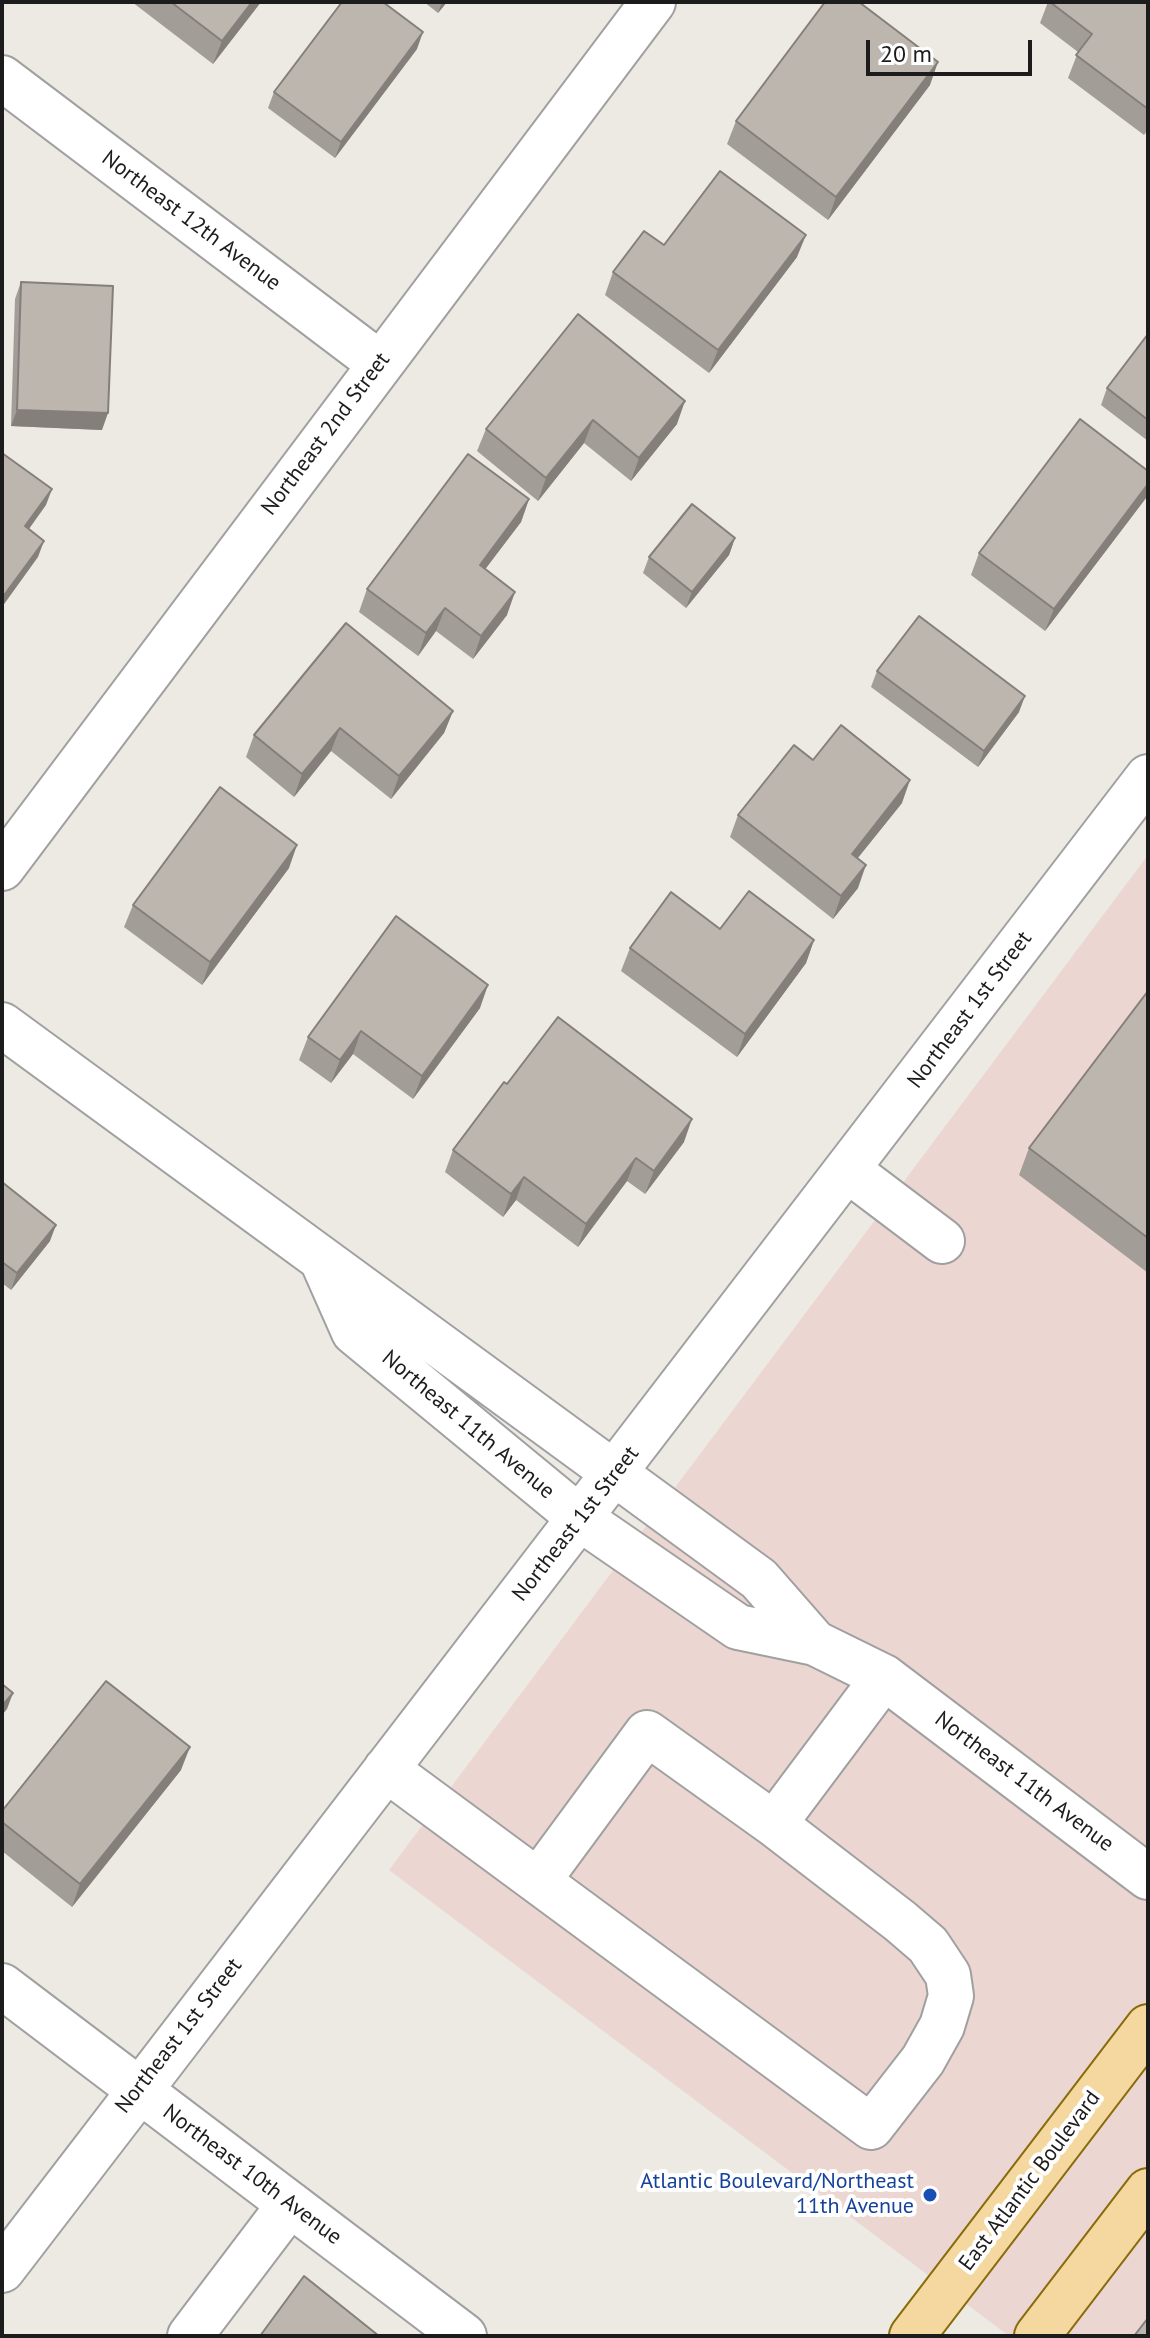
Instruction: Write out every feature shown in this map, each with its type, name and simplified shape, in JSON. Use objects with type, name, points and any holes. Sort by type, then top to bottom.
[{"type":"main road","name":"East Atlantic Boulevard","points":[[912,2336],[1148,2027]]},
{"type":"main road","points":[[1037,2336],[1148,2191]]},
{"type":"street","name":"Northeast 2nd Street","points":[[2,868],[653,2]]},
{"type":"street","name":"Northeast 12th Avenue","points":[[2,78],[379,363]]},
{"type":"street","name":"Northeast 1st Street","points":[[2,2270],[1148,777]]},
{"type":"street","name":"Northeast 11th Avenue","points":[[2,1025],[759,1579],[815,1643]]},
{"type":"street","points":[[848,1170],[942,1241]]},
{"type":"street","name":"Northeast 11th Avenue","points":[[323,1262],[354,1332],[581,1519],[738,1627],[815,1643],[884,1677],[1148,1877]]},
{"type":"street","points":[[774,1824],[884,1677]]},
{"type":"street","points":[[386,1769],[871,2127],[923,2060],[942,2026],[951,1996],[948,1975],[928,1945],[774,1824],[647,1733],[538,1881]]},
{"type":"street","name":"Northeast 10th Avenue","points":[[2,1986],[464,2336]]},
{"type":"street","points":[[190,2336],[290,2204]]},
{"type":"shaded area","points":[[1148,855],[1148,2336],[1009,2336],[389,1870]]},
{"type":"building","points":[[171,2],[252,2],[222,41]]},
{"type":"building","points":[[342,2],[383,2],[423,32],[341,142],[274,92]]},
{"type":"building","points":[[825,2],[859,2],[938,62],[836,197],[736,121]]},
{"type":"building","points":[[1050,2],[1148,2],[1148,109],[1076,55],[1092,34]]},
{"type":"building","points":[[720,171],[806,235],[718,350],[613,272],[644,231],[664,245]]},
{"type":"building","points":[[21,282],[113,286],[108,413],[17,410]]},
{"type":"building","points":[[578,314],[685,401],[639,458],[593,420],[546,478],[486,429]]},
{"type":"building","points":[[1148,334],[1148,420],[1107,388]]},
{"type":"building","points":[[1080,419],[1148,471],[1148,484],[1054,609],[979,553]]},
{"type":"building","points":[[2,453],[52,489],[25,526],[44,541],[2,598]]},
{"type":"building","points":[[468,454],[529,499],[480,565],[515,592],[481,636],[445,608],[426,633],[367,589]]},
{"type":"building","points":[[692,504],[735,538],[692,592],[649,557]]},
{"type":"building","points":[[919,616],[1025,696],[984,751],[877,671]]},
{"type":"building","points":[[346,623],[453,711],[399,776],[340,728],[302,774],[254,735]]},
{"type":"building","points":[[841,725],[910,780],[852,854],[866,865],[841,896],[738,815],[794,745],[813,760]]},
{"type":"building","points":[[220,787],[297,845],[210,962],[133,905]]},
{"type":"building","points":[[749,891],[814,940],[745,1034],[630,948],[671,892],[720,929]]},
{"type":"building","points":[[396,916],[488,985],[422,1076],[361,1031],[340,1060],[308,1037]]},
{"type":"building","points":[[1148,991],[1148,1238],[1029,1148]]},
{"type":"building","points":[[558,1017],[692,1119],[654,1171],[636,1158],[586,1224],[524,1177],[511,1194],[453,1150]]},
{"type":"building","points":[[2,1182],[56,1225],[17,1273],[2,1262]]},
{"type":"building","points":[[106,1681],[190,1747],[80,1884],[2,1822],[2,1811]]},
{"type":"building","points":[[2,1684],[13,1693],[2,1706]]},
{"type":"building","points":[[304,2276],[379,2336],[260,2336]]},
{"type":"building","points":[[1148,2318],[1148,2336],[1134,2336]]},
{"type":"place","name":"Atlantic Boulevard/Northeast 11th Avenue","points":[[930,2195]]}]
